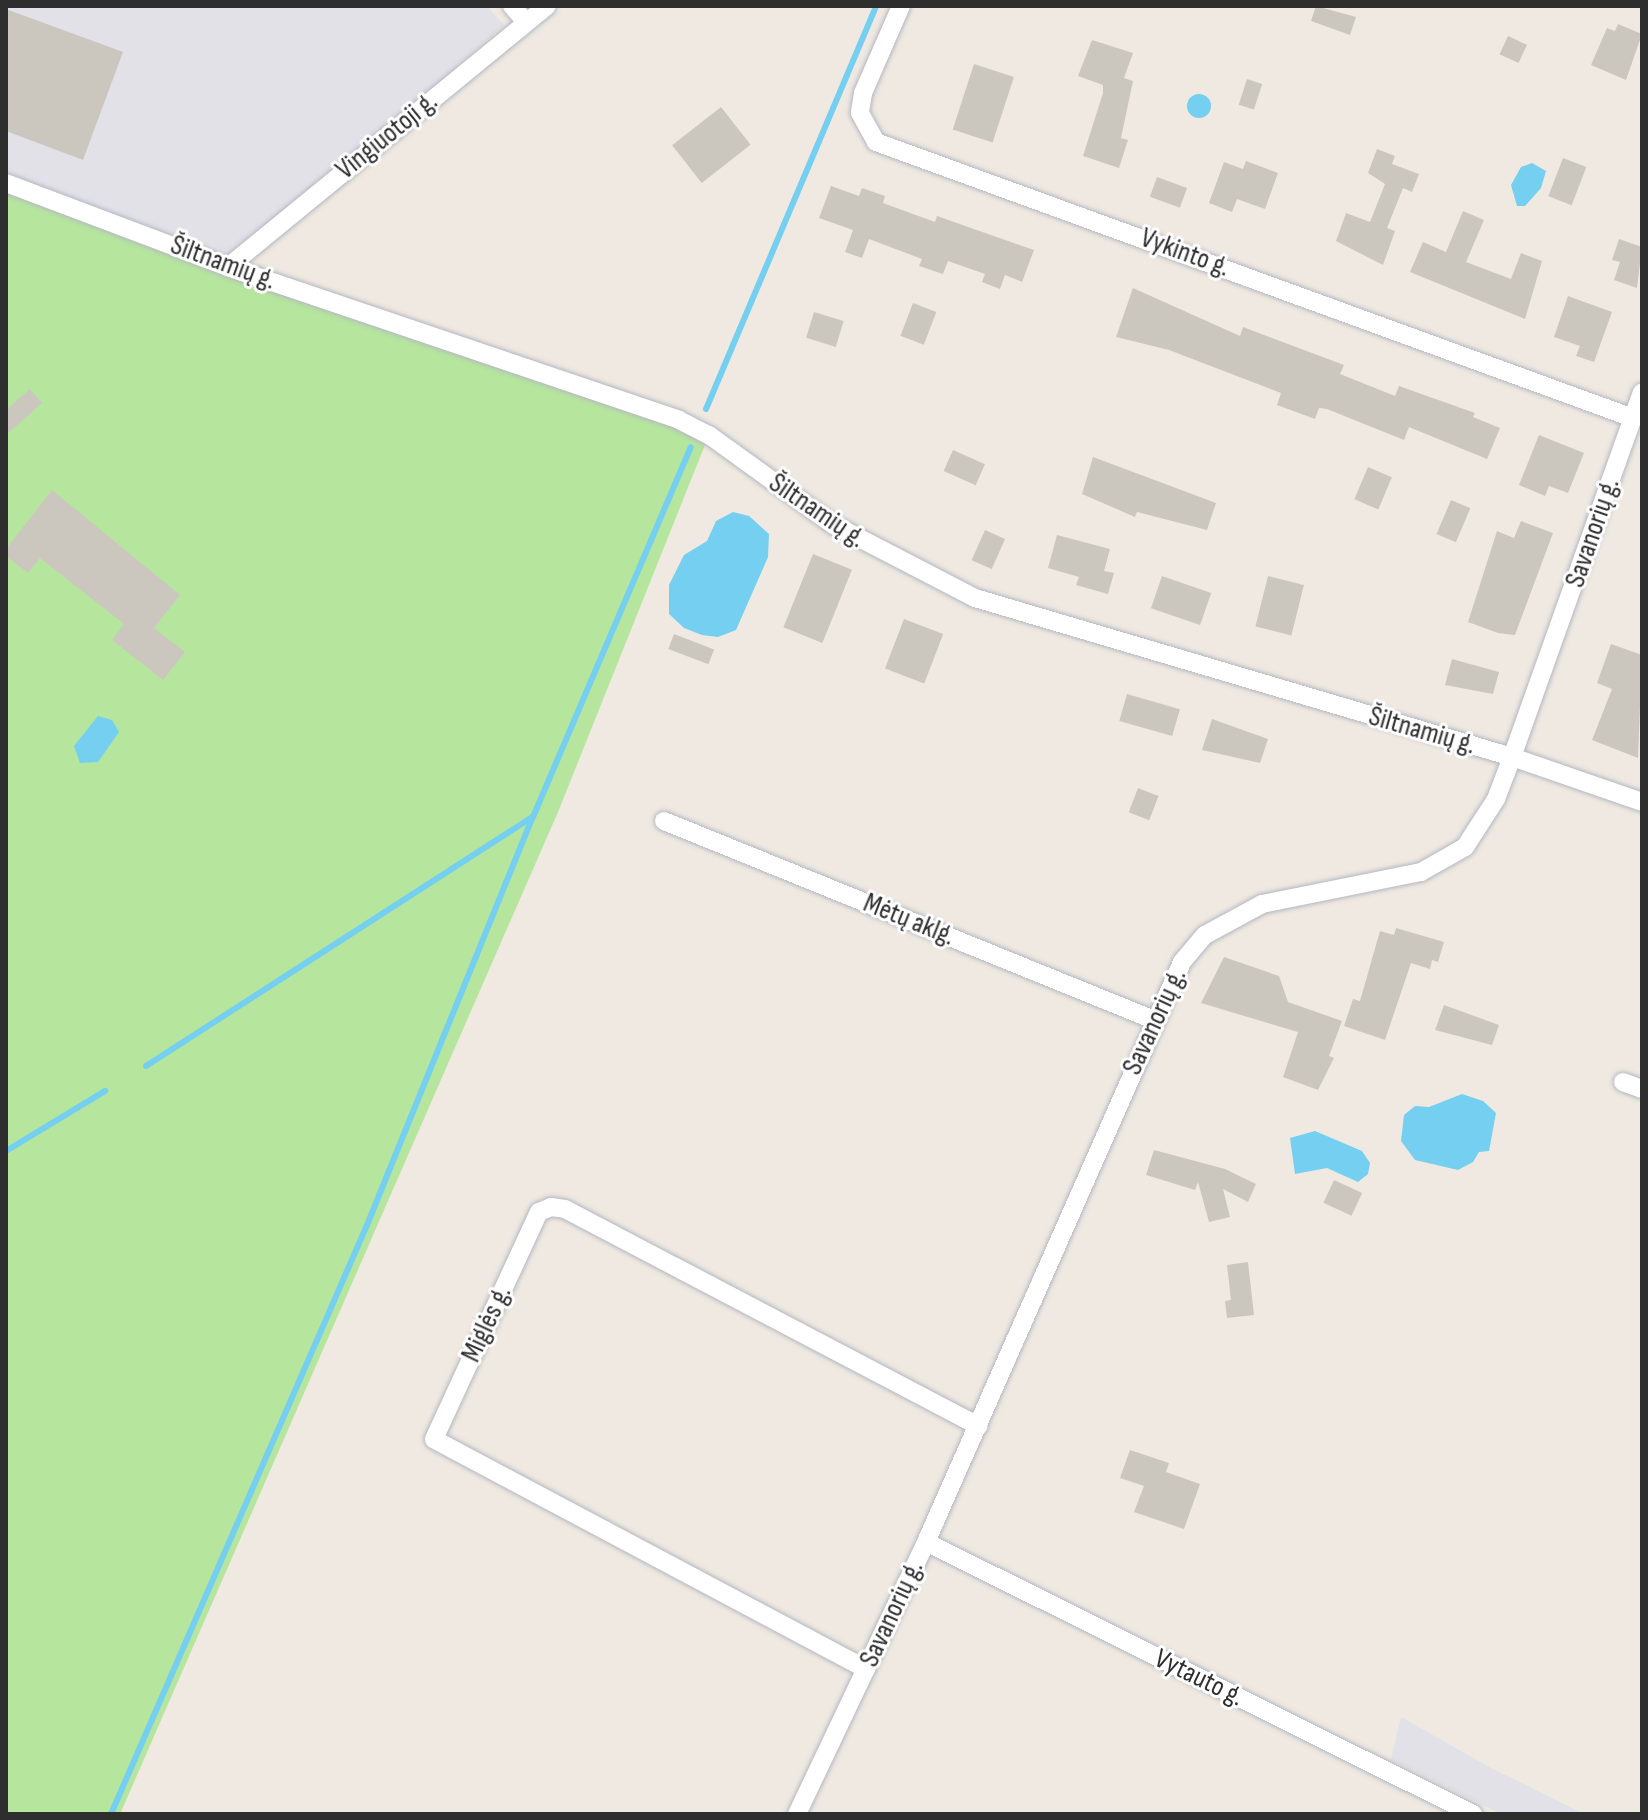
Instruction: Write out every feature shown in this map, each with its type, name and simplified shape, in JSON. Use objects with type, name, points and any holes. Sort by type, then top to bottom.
[{"type":"street","points":[[512,6],[526,22]]},
{"type":"street","name":"Vingiuotoji g.","points":[[228,267],[547,6]]},
{"type":"street","name":"Vykinto g.","points":[[901,6],[863,93],[860,113],[876,142],[1633,418]]},
{"type":"street","name":"Šiltnamių g.","points":[[6,183],[228,267],[679,420],[709,435],[834,525],[975,598],[1512,757],[1642,802]]},
{"type":"street","name":"Savanorių g.","points":[[797,1814],[926,1542],[1182,962],[1205,935],[1232,916],[1262,904],[1421,872],[1454,855],[1481,825],[1512,757],[1642,392]]},
{"type":"street","name":"Mėtų aklg.","points":[[664,821],[1154,1020]]},
{"type":"street","points":[[1623,1082],[1642,1089]]},
{"type":"street","name":"Miglės g.","points":[[866,1669],[434,1439],[539,1212],[551,1207],[565,1209],[978,1426]]},
{"type":"street","name":"Vytauto g.","points":[[926,1542],[1473,1814]]},
{"type":"shaded area","points":[[6,6],[487,6],[504,25],[228,267],[6,183]]},
{"type":"shaded area","points":[[1401,1717],[1491,1768],[1584,1814],[1501,1814],[1391,1760]]},
{"type":"green space","points":[[6,183],[709,435],[558,812],[120,1814],[6,1814]]},
{"type":"water","points":[[1199,94],[1207,98],[1211,106],[1207,114],[1199,118],[1191,114],[1187,106],[1191,98]]},
{"type":"water","points":[[1532,163],[1546,171],[1541,188],[1525,206],[1517,206],[1511,185],[1521,167]]},
{"type":"water","points":[[733,512],[749,516],[769,534],[768,557],[736,630],[718,637],[702,635],[684,628],[669,614],[669,585],[684,555],[707,541],[716,521]]},
{"type":"water","points":[[98,716],[112,720],[119,732],[98,762],[80,763],[74,746]]},
{"type":"water","points":[[1462,1094],[1483,1101],[1496,1113],[1489,1151],[1479,1152],[1473,1162],[1458,1170],[1415,1160],[1401,1141],[1404,1115],[1415,1106],[1429,1107]]},
{"type":"water","points":[[1315,1131],[1362,1151],[1370,1163],[1368,1174],[1358,1182],[1327,1168],[1295,1174],[1290,1138]]},
{"type":"building","points":[[1316,6],[1356,17],[1350,35],[1311,21]]},
{"type":"building","points":[[6,9],[123,52],[83,160],[6,131]]},
{"type":"building","points":[[1618,24],[1642,34],[1626,80],[1591,65],[1607,28],[1615,31]]},
{"type":"building","points":[[1508,36],[1527,45],[1519,63],[1500,54]]},
{"type":"building","points":[[1092,40],[1133,53],[1124,78],[1133,81],[1121,138],[1128,140],[1119,168],[1083,156],[1103,93],[1103,85],[1078,76]]},
{"type":"building","points":[[974,64],[1014,77],[993,143],[953,130]]},
{"type":"building","points":[[1247,79],[1262,84],[1254,110],[1239,105]]},
{"type":"building","points":[[721,107],[751,145],[702,183],[672,145]]},
{"type":"building","points":[[1377,149],[1395,156],[1392,164],[1419,174],[1412,192],[1403,188],[1387,228],[1395,231],[1383,265],[1336,241],[1346,213],[1370,222],[1385,184],[1368,173]]},
{"type":"building","points":[[1563,158],[1586,167],[1572,205],[1548,196]]},
{"type":"building","points":[[1246,161],[1278,173],[1265,209],[1237,199],[1232,212],[1209,203],[1224,162],[1243,169]]},
{"type":"building","points":[[1157,177],[1187,188],[1180,208],[1150,197]]},
{"type":"building","points":[[831,186],[859,196],[862,188],[885,196],[883,203],[935,222],[937,216],[1034,250],[1022,282],[1005,275],[1000,289],[982,282],[985,274],[948,261],[943,274],[919,266],[922,259],[869,239],[862,258],[845,252],[853,230],[819,218]]},
{"type":"building","points":[[1463,211],[1484,220],[1466,262],[1511,279],[1521,253],[1542,261],[1525,319],[1410,272],[1423,242],[1446,252]]},
{"type":"building","points":[[1619,239],[1642,247],[1637,288],[1614,280],[1620,262],[1612,260]]},
{"type":"building","points":[[1133,288],[1240,336],[1243,327],[1344,365],[1340,374],[1395,396],[1399,386],[1475,413],[1473,417],[1500,428],[1487,459],[1409,427],[1404,440],[1327,409],[1319,408],[1315,419],[1277,405],[1281,393],[1169,350],[1116,337]]},
{"type":"building","points":[[1568,296],[1612,312],[1594,362],[1576,356],[1580,346],[1554,337]]},
{"type":"building","points":[[913,303],[936,312],[924,345],[900,336]]},
{"type":"building","points":[[814,312],[844,321],[836,347],[806,338]]},
{"type":"building","points":[[30,389],[42,403],[6,435],[6,410]]},
{"type":"building","points":[[1539,435],[1584,453],[1568,493],[1549,486],[1545,496],[1519,485]]},
{"type":"building","points":[[953,450],[985,464],[976,485],[944,471]]},
{"type":"building","points":[[1093,457],[1216,503],[1207,530],[1137,512],[1135,517],[1082,494]]},
{"type":"building","points":[[1368,467],[1392,477],[1378,509],[1354,499]]},
{"type":"building","points":[[52,490],[180,595],[154,628],[185,652],[163,680],[112,640],[124,624],[40,558],[28,573],[6,556],[6,549]]},
{"type":"building","points":[[1451,500],[1470,508],[1456,542],[1437,534]]},
{"type":"building","points":[[1521,521],[1553,533],[1515,635],[1498,633],[1468,622],[1497,531],[1514,538]]},
{"type":"building","points":[[985,530],[1005,539],[992,569],[972,560]]},
{"type":"building","points":[[1057,535],[1110,549],[1104,571],[1114,573],[1108,594],[1076,585],[1079,577],[1048,568]]},
{"type":"building","points":[[813,554],[852,570],[822,643],[783,627]]},
{"type":"building","points":[[1162,576],[1211,593],[1200,625],[1151,608]]},
{"type":"building","points":[[1268,576],[1304,585],[1291,635],[1255,626]]},
{"type":"building","points":[[904,619],[943,634],[924,684],[885,668]]},
{"type":"building","points":[[674,634],[714,649],[708,664],[668,649]]},
{"type":"building","points":[[1611,644],[1642,655],[1638,758],[1592,740],[1612,689],[1597,683]]},
{"type":"building","points":[[1452,659],[1499,672],[1493,694],[1445,685]]},
{"type":"building","points":[[1127,694],[1180,709],[1172,736],[1119,721]]},
{"type":"building","points":[[1212,719],[1268,739],[1260,763],[1202,750]]},
{"type":"building","points":[[1138,788],[1159,796],[1149,820],[1129,812]]},
{"type":"building","points":[[1396,928],[1444,942],[1438,962],[1432,960],[1430,969],[1411,963],[1385,1040],[1344,1026],[1353,999],[1360,1001],[1380,931],[1394,935]]},
{"type":"building","points":[[1224,957],[1279,976],[1288,1002],[1342,1021],[1329,1056],[1334,1058],[1318,1090],[1283,1077],[1298,1032],[1201,1003]]},
{"type":"building","points":[[1444,1005],[1499,1025],[1492,1045],[1435,1030]]},
{"type":"building","points":[[1154,1150],[1225,1169],[1256,1184],[1248,1202],[1223,1189],[1230,1217],[1209,1222],[1198,1182],[1195,1190],[1146,1175]]},
{"type":"building","points":[[1334,1180],[1362,1193],[1352,1216],[1323,1203]]},
{"type":"building","points":[[1248,1262],[1254,1315],[1227,1318],[1225,1301],[1231,1300],[1227,1265]]},
{"type":"building","points":[[1130,1450],[1169,1463],[1166,1472],[1200,1484],[1184,1529],[1134,1512],[1144,1486],[1120,1478]]},
{"type":"waterway","points":[[706,409],[876,6]]},
{"type":"waterway","points":[[146,1066],[533,817],[691,447]]},
{"type":"waterway","points":[[111,1814],[367,1225],[533,817]]},
{"type":"waterway","points":[[6,1151],[105,1091]]}]
